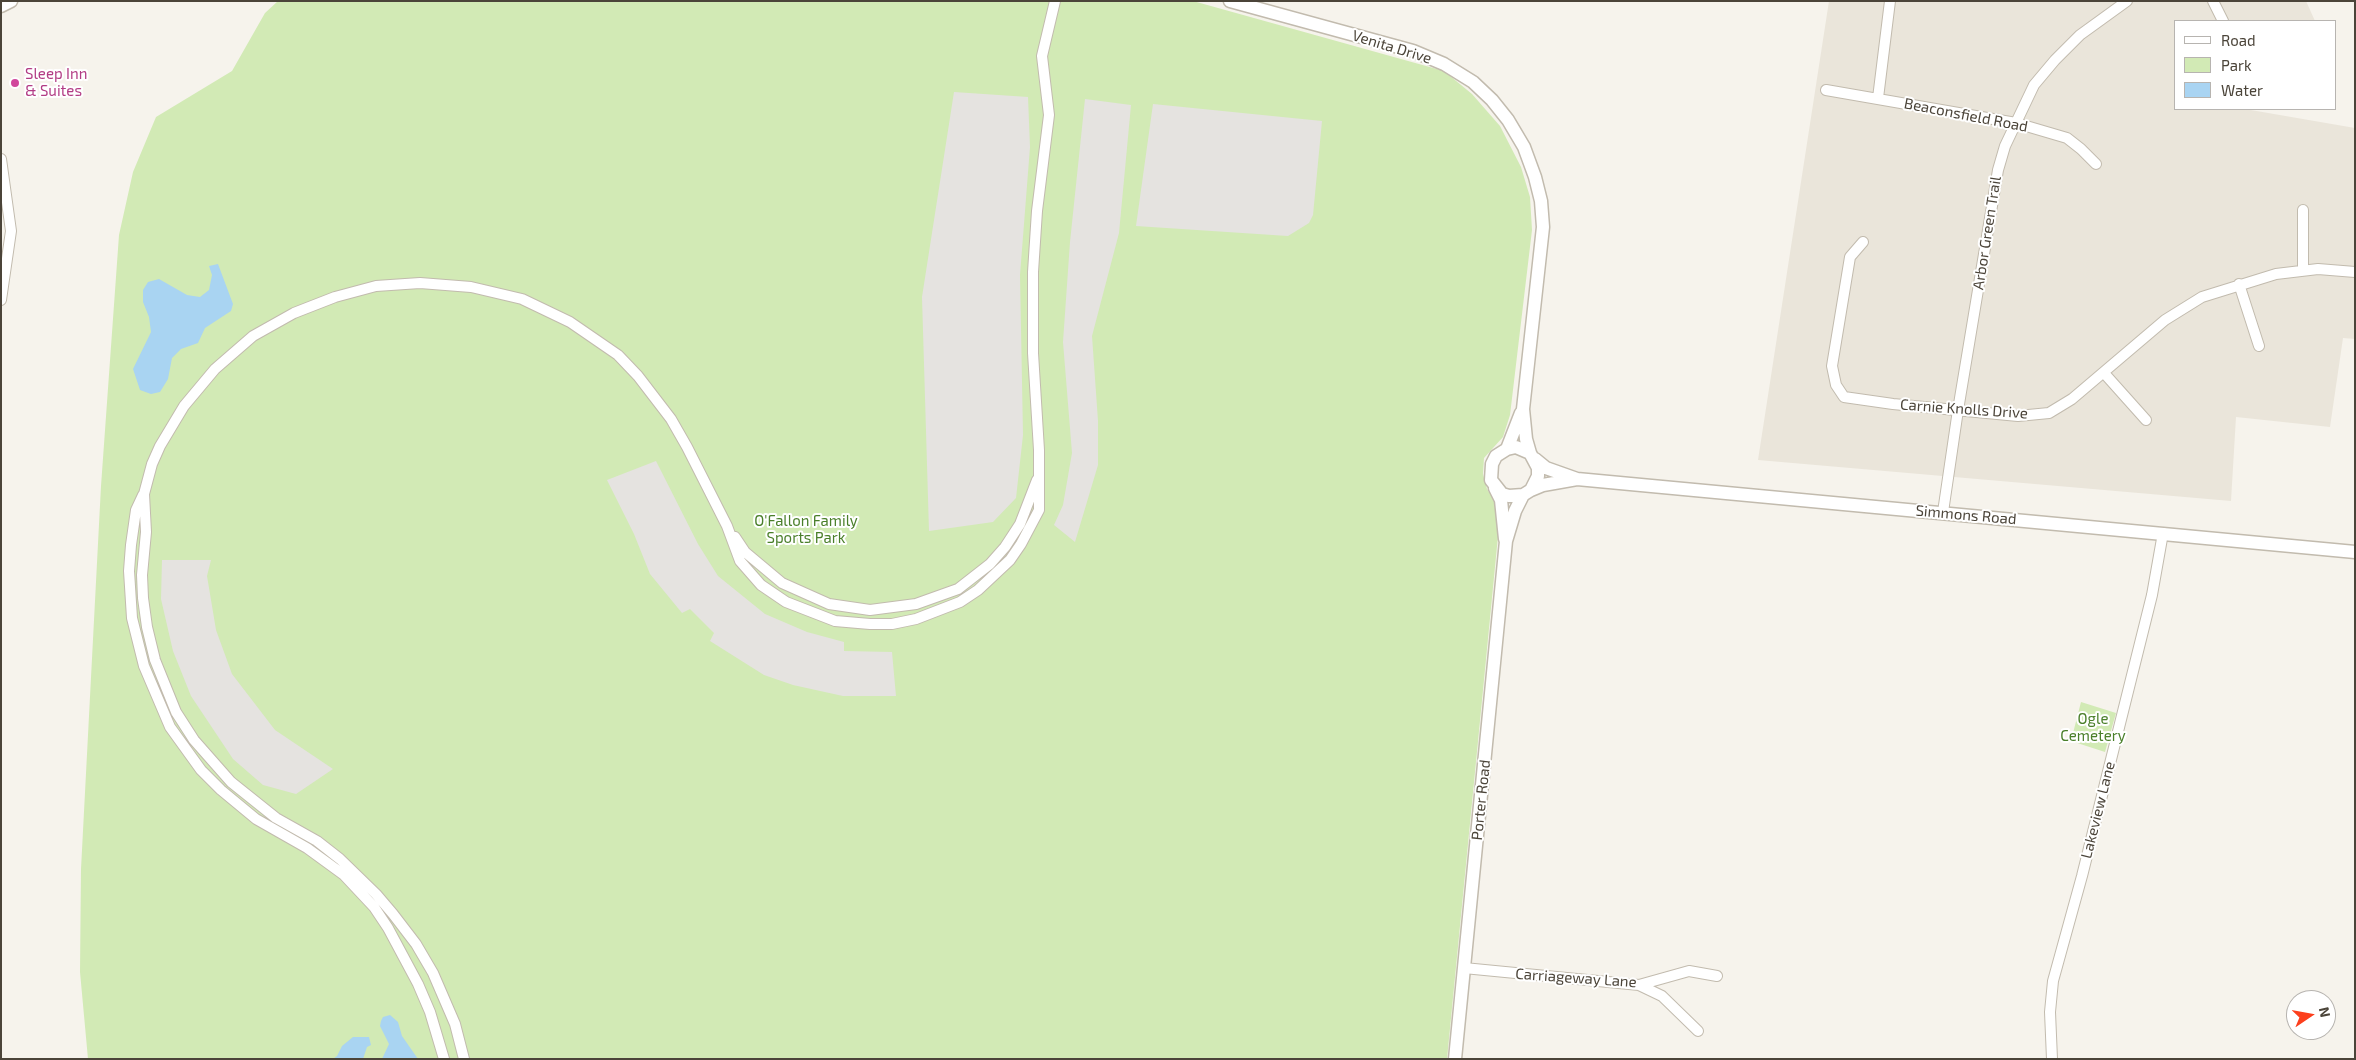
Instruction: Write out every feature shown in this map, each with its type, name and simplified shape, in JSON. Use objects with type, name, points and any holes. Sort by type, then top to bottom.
[{"type":"street","points":[[1,6],[11,1]]},
{"type":"street","points":[[727,526],[740,561],[761,585],[786,602],[835,621],[850,623],[892,624],[937,612],[960,602],[996,575],[1022,544],[1039,510],[1040,495],[1033,353],[1033,272],[1034,241],[1048,115],[1042,56],[1055,1]]},
{"type":"street","name":"Venita Drive","points":[[1230,1],[1413,51],[1444,64],[1473,82],[1492,100],[1508,120],[1524,147],[1535,176],[1541,201],[1543,227],[1522,409],[1507,449]]},
{"type":"street","points":[[1878,98],[1890,1]]},
{"type":"street","name":"Arbor Green Trail","points":[[1943,512],[1998,170],[2005,146],[2034,85],[2055,60],[2080,35],[2127,1]]},
{"type":"street","points":[[2213,1],[2222,20]]},
{"type":"street","name":"Beaconsfield Road","points":[[1826,90],[2016,122],[2067,138],[2096,164]]},
{"type":"street","points":[[1,159],[11,231],[1,300]]},
{"type":"street","points":[[2303,210],[2303,270]]},
{"type":"street","name":"Carnie Knolls Drive","points":[[1863,242],[1850,257],[1832,366],[1836,384],[1844,397],[2018,416],[2049,413],[2072,399],[2165,320],[2202,297],[2239,284],[2303,270],[2355,272]]},
{"type":"street","points":[[444,1059],[430,1012],[418,984],[388,928],[374,907],[344,875],[307,848],[256,819],[221,790],[201,770],[170,727],[144,666],[136,641],[130,601],[131,545],[136,510],[144,494],[152,464],[160,446],[184,406],[215,369],[253,336],[274,323],[314,304],[356,291],[396,284],[445,283],[495,292],[544,308],[596,338],[638,376],[671,419],[727,526],[745,552],[782,583],[829,604],[850,608],[893,608],[916,604],[952,591],[975,577],[990,564],[1020,524],[1038,477]]},
{"type":"street","points":[[2239,284],[2259,346]]},
{"type":"street","points":[[2104,373],[2146,420]]},
{"type":"street","name":"Venita Drive","points":[[1522,409],[1533,456]]},
{"type":"street","points":[[1516,447],[1533,456],[1538,476],[1527,493],[1509,496],[1502,494],[1495,487],[1491,480],[1492,464],[1496,456],[1507,449],[1516,447]]},
{"type":"street","name":"Simmons Road","points":[[1533,456],[1546,468],[1578,479],[2355,552]]},
{"type":"street","name":"Simmons Road","points":[[1527,493],[1543,485],[1578,479]]},
{"type":"street","name":"Porter Road","points":[[1495,487],[1501,500],[1506,541]]},
{"type":"street","name":"Porter Road","points":[[1455,1059],[1506,541],[1515,512],[1527,493]]},
{"type":"street","points":[[144,494],[146,532],[142,575],[147,627],[163,685],[176,712],[194,740],[231,782],[276,818],[317,841],[340,859],[393,914],[416,944],[433,973],[455,1024],[464,1059]]},
{"type":"street","name":"Lakeview Lane","points":[[2052,1059],[2050,1012],[2054,981],[2152,595],[2163,533]]},
{"type":"street","name":"Carriageway Lane","points":[[1464,968],[1639,985],[1689,971],[1717,976]]},
{"type":"street","points":[[1639,985],[1662,996],[1698,1031]]},
{"type":"shaded area","points":[[1829,1],[2306,1],[2315,20],[2174,20],[2174,110],[2251,110],[2355,128],[2355,339],[2343,338],[2330,427],[2236,417],[2231,501],[1758,460]]},
{"type":"shaded area","points":[[954,92],[1028,97],[1030,147],[1020,275],[1023,435],[1016,498],[993,522],[929,531],[922,297]]},
{"type":"shaded area","points":[[1085,99],[1131,105],[1119,233],[1092,336],[1098,421],[1098,465],[1075,542],[1054,525],[1063,505],[1072,453],[1063,342],[1070,242]]},
{"type":"shaded area","points":[[1153,104],[1322,121],[1313,215],[1309,223],[1288,236],[1136,226]]},
{"type":"shaded area","points":[[656,461],[698,544],[718,576],[765,614],[807,632],[844,642],[844,651],[892,652],[896,696],[843,696],[793,685],[764,675],[710,641],[714,633],[690,609],[682,613],[650,574],[634,534],[607,480]]},
{"type":"shaded area","points":[[162,560],[211,560],[207,576],[216,630],[232,674],[275,730],[333,769],[296,794],[263,785],[233,759],[191,696],[173,651],[161,599]]},
{"type":"green space","name":"O'Fallon Family Sports Park","points":[[278,1],[1193,1],[1444,71],[1472,94],[1500,126],[1521,167],[1530,197],[1532,230],[1510,415],[1503,437],[1484,458],[1483,474],[1487,489],[1496,503],[1499,526],[1447,1059],[88,1059],[80,972],[81,869],[101,486],[119,235],[133,172],[156,117],[232,71],[265,13]]},
{"type":"green space","name":"Ogle Cemetery","points":[[2081,702],[2116,713],[2105,752],[2071,741]]},
{"type":"water","points":[[218,264],[233,304],[231,311],[205,328],[198,343],[181,349],[172,358],[168,379],[160,392],[151,394],[140,390],[133,369],[151,332],[149,317],[143,302],[143,290],[148,282],[159,279],[187,295],[200,297],[209,290],[212,275],[209,266]]},
{"type":"water","points":[[390,1015],[398,1022],[402,1036],[418,1059],[382,1059],[389,1044],[380,1026],[383,1017]]},
{"type":"water","points":[[353,1037],[369,1037],[371,1045],[367,1047],[363,1059],[333,1059],[337,1056],[342,1046]]},
{"type":"place","name":"Sleep Inn & Suites","points":[[15,83]]}]
